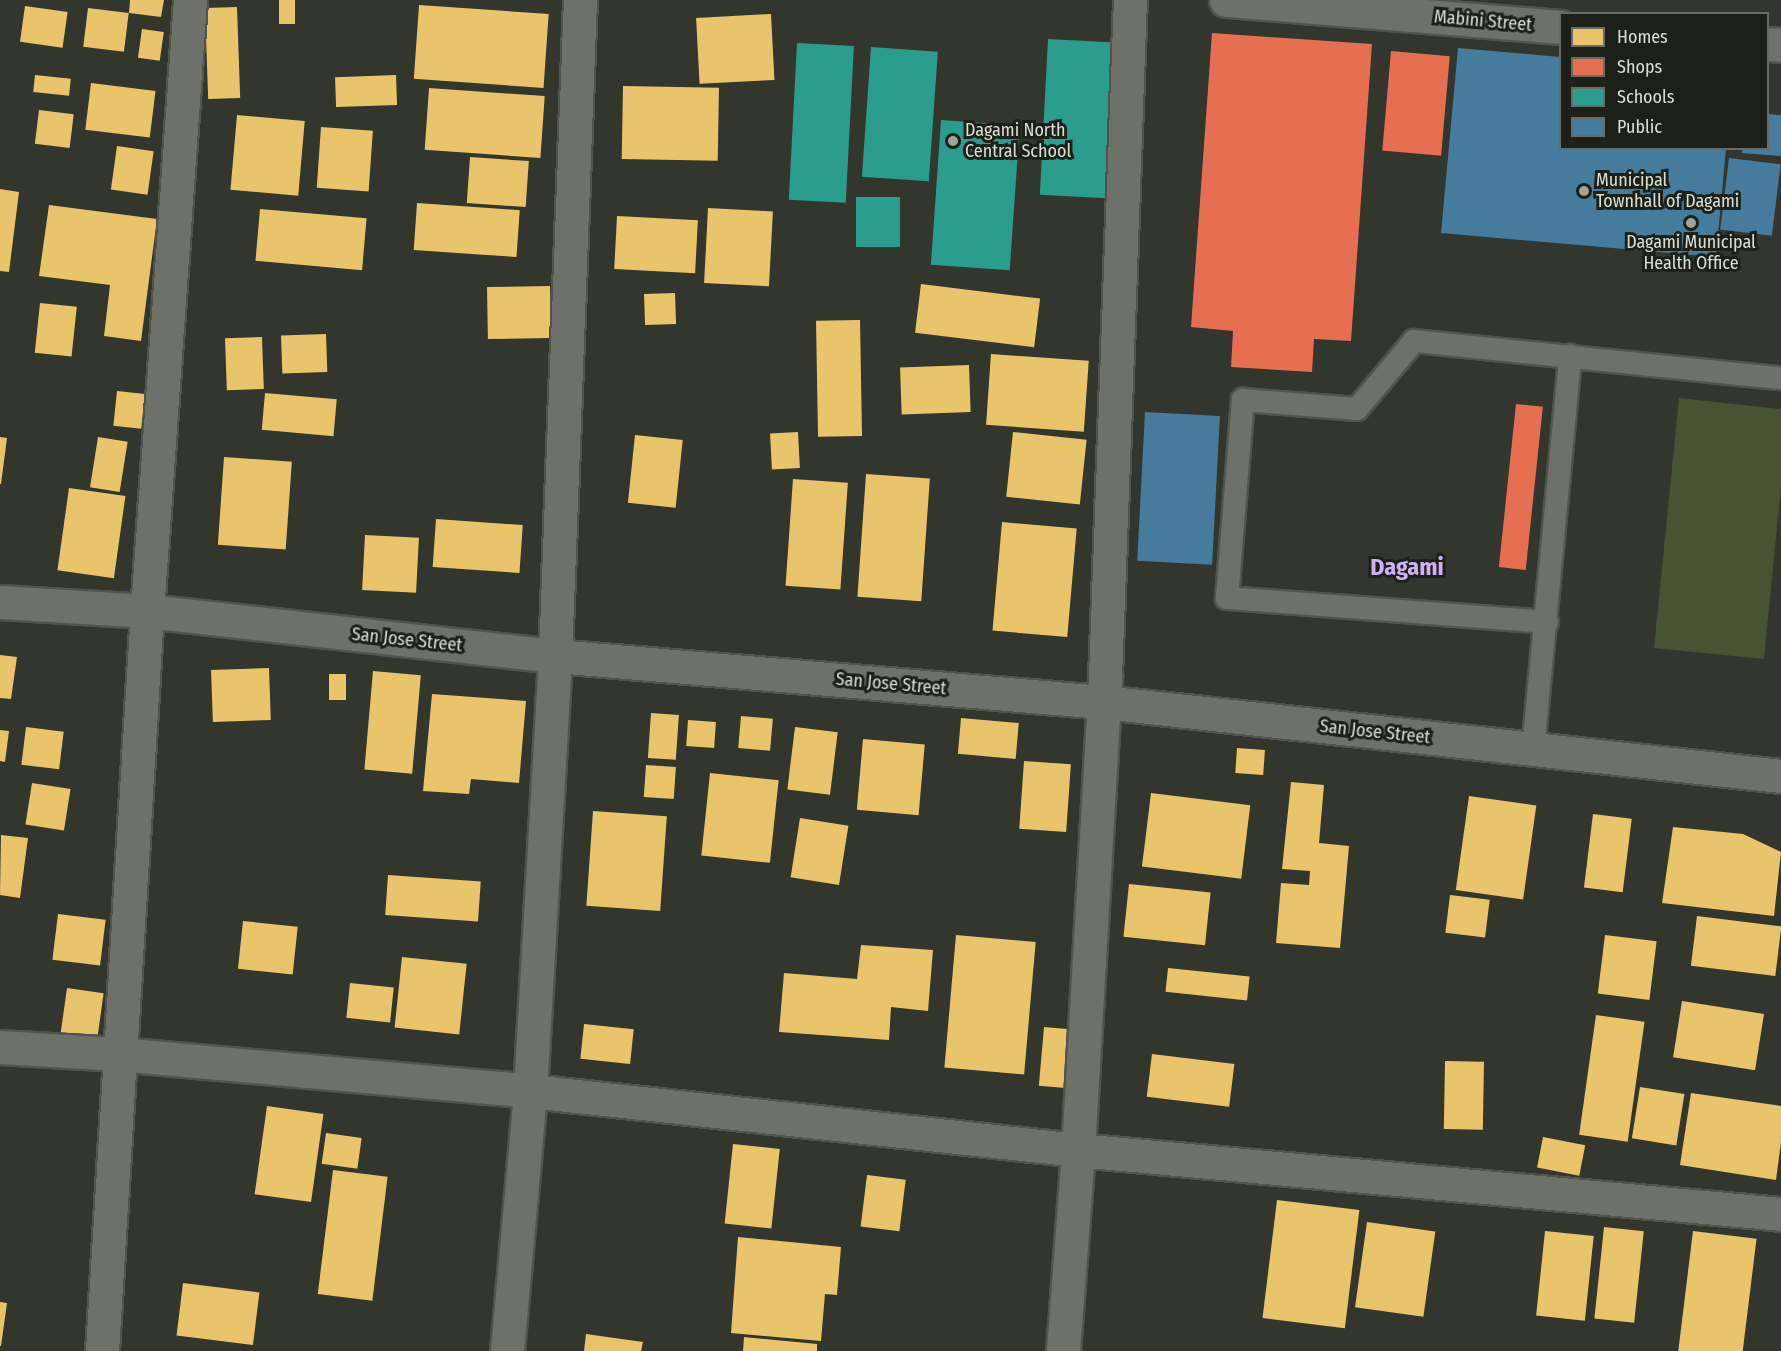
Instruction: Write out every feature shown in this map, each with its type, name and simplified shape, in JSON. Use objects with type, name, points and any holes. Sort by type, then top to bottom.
[{"type":"street","points":[[102,1351],[118,1054],[190,0]]},
{"type":"street","points":[[507,1351],[530,1091],[555,656],[580,0]]},
{"type":"street","points":[[1063,1351],[1078,1150],[1103,702],[1130,0]]},
{"type":"street","name":"Mabini Street","points":[[1226,0],[1559,27]]},
{"type":"street","name":"San Jose Street","points":[[0,602],[147,611],[555,656],[1103,702],[1781,776]]},
{"type":"street","points":[[0,1047],[118,1054],[530,1091],[1078,1150],[1781,1214]]},
{"type":"lane","points":[[1547,622],[1227,598],[1243,400],[1358,410],[1414,341],[1781,378]]},
{"type":"lane","points":[[1533,750],[1547,622],[1570,356]]},
{"type":"green space","points":[[1679,398],[1781,409],[1781,487],[1764,659],[1654,648]]},
{"type":"building: Homes","points":[[130,0],[164,0],[161,17],[129,13]]},
{"type":"building: Homes","points":[[279,0],[295,0],[295,24],[279,24]]},
{"type":"building: Homes","points":[[419,5],[549,14],[544,88],[414,79]]},
{"type":"building: Homes","points":[[25,6],[68,12],[63,48],[20,42]]},
{"type":"building: Homes","points":[[237,7],[240,98],[208,99],[205,8]]},
{"type":"building: Homes","points":[[88,8],[129,13],[124,52],[83,47]]},
{"type":"building: Homes","points":[[771,14],[774,80],[700,84],[696,18]]},
{"type":"building: Homes","points":[[142,29],[164,32],[160,61],[138,58]]},
{"type":"building: Homes","points":[[35,75],[71,79],[69,96],[33,92]]},
{"type":"building: Homes","points":[[396,75],[397,105],[336,107],[335,77]]},
{"type":"building: Homes","points":[[91,83],[156,91],[150,138],[85,130]]},
{"type":"building: Homes","points":[[623,86],[719,88],[718,161],[622,159]]},
{"type":"building: Homes","points":[[429,88],[545,96],[540,158],[425,150]]},
{"type":"building: Homes","points":[[39,110],[74,114],[70,148],[35,144]]},
{"type":"building: Homes","points":[[237,115],[305,121],[298,196],[230,190]]},
{"type":"building: Homes","points":[[321,127],[373,131],[369,191],[317,188]]},
{"type":"building: Homes","points":[[117,146],[154,151],[148,195],[111,190]]},
{"type":"building: Homes","points":[[470,157],[529,161],[526,207],[467,203]]},
{"type":"building: Homes","points":[[0,189],[19,192],[9,272],[0,271]]},
{"type":"building: Homes","points":[[417,203],[520,210],[516,257],[414,250]]},
{"type":"building: Homes","points":[[49,205],[157,219],[141,341],[104,336],[110,285],[39,276]]},
{"type":"building: Homes","points":[[708,208],[773,211],[769,286],[704,283]]},
{"type":"building: Homes","points":[[260,209],[367,218],[362,270],[255,261]]},
{"type":"building: Homes","points":[[617,216],[698,220],[695,273],[614,269]]},
{"type":"building: Homes","points":[[921,284],[1040,299],[1034,347],[915,333]]},
{"type":"building: Homes","points":[[550,286],[551,338],[488,339],[487,287]]},
{"type":"building: Homes","points":[[675,293],[676,324],[645,325],[644,294]]},
{"type":"building: Homes","points":[[40,303],[77,307],[72,357],[35,353]]},
{"type":"building: Homes","points":[[860,320],[862,436],[818,437],[816,321]]},
{"type":"building: Homes","points":[[326,334],[327,372],[282,374],[281,336]]},
{"type":"building: Homes","points":[[262,337],[264,389],[227,390],[225,338]]},
{"type":"building: Homes","points":[[991,354],[1089,361],[1084,432],[986,425]]},
{"type":"building: Homes","points":[[969,365],[971,412],[902,414],[900,367]]},
{"type":"building: Homes","points":[[117,391],[145,394],[141,429],[113,426]]},
{"type":"building: Homes","points":[[265,393],[337,399],[334,436],[262,430]]},
{"type":"building: Homes","points":[[798,432],[800,468],[772,469],[770,433]]},
{"type":"building: Homes","points":[[1013,432],[1087,440],[1080,504],[1006,497]]},
{"type":"building: Homes","points":[[635,435],[683,440],[676,508],[628,503]]},
{"type":"building: Homes","points":[[0,437],[7,438],[1,484],[0,484]]},
{"type":"building: Homes","points":[[98,437],[128,442],[120,492],[90,487]]},
{"type":"building: Homes","points":[[224,457],[292,462],[286,550],[218,545]]},
{"type":"building: Homes","points":[[866,474],[930,478],[921,601],[857,597]]},
{"type":"building: Homes","points":[[793,479],[848,483],[840,590],[786,586]]},
{"type":"building: Homes","points":[[69,488],[125,496],[114,578],[57,570]]},
{"type":"building: Homes","points":[[436,519],[523,525],[519,573],[433,567]]},
{"type":"building: Homes","points":[[1002,522],[1077,529],[1067,637],[993,631]]},
{"type":"building: Homes","points":[[365,535],[419,538],[416,593],[362,590]]},
{"type":"building: Homes","points":[[0,655],[17,657],[11,699],[0,698]]},
{"type":"building: Homes","points":[[269,668],[271,720],[213,722],[211,670]]},
{"type":"building: Homes","points":[[373,671],[421,675],[412,774],[364,770]]},
{"type":"building: Homes","points":[[329,674],[346,674],[346,700],[329,700]]},
{"type":"building: Homes","points":[[432,694],[526,701],[519,783],[471,779],[469,794],[423,791]]},
{"type":"building: Homes","points":[[651,713],[679,715],[676,760],[648,758]]},
{"type":"building: Homes","points":[[741,716],[773,719],[770,751],[738,748]]},
{"type":"building: Homes","points":[[961,718],[1019,723],[1016,759],[958,754]]},
{"type":"building: Homes","points":[[688,720],[716,722],[714,748],[686,746]]},
{"type":"building: Homes","points":[[26,727],[64,732],[59,769],[21,765]]},
{"type":"building: Homes","points":[[795,727],[838,732],[830,795],[787,790]]},
{"type":"building: Homes","points":[[0,730],[9,731],[5,762],[0,761]]},
{"type":"building: Homes","points":[[863,739],[925,744],[919,815],[857,810]]},
{"type":"building: Homes","points":[[1237,748],[1265,750],[1263,775],[1235,773]]},
{"type":"building: Homes","points":[[1024,761],[1071,764],[1066,832],[1019,829]]},
{"type":"building: Homes","points":[[646,765],[676,767],[674,799],[644,797]]},
{"type":"building: Homes","points":[[710,773],[779,780],[770,863],[701,856]]},
{"type":"building: Homes","points":[[1291,782],[1324,785],[1319,843],[1349,846],[1340,948],[1276,943],[1281,883],[1309,885],[1310,871],[1282,869]]},
{"type":"building: Homes","points":[[32,783],[71,789],[64,831],[25,824]]},
{"type":"building: Homes","points":[[1151,793],[1250,805],[1241,879],[1142,866]]},
{"type":"building: Homes","points":[[1469,796],[1536,805],[1523,900],[1456,890]]},
{"type":"building: Homes","points":[[593,811],[667,816],[660,911],[586,906]]},
{"type":"building: Homes","points":[[1593,814],[1632,819],[1623,892],[1584,887]]},
{"type":"building: Homes","points":[[800,818],[848,826],[839,885],[791,877]]},
{"type":"building: Homes","points":[[1673,827],[1743,834],[1781,852],[1774,916],[1662,903]]},
{"type":"building: Homes","points":[[1,835],[28,838],[20,898],[0,895]]},
{"type":"building: Homes","points":[[388,875],[481,881],[478,921],[385,915]]},
{"type":"building: Homes","points":[[1129,884],[1211,893],[1205,945],[1123,937]]},
{"type":"building: Homes","points":[[1450,895],[1490,900],[1485,938],[1445,933]]},
{"type":"building: Homes","points":[[58,914],[106,920],[100,966],[52,960]]},
{"type":"building: Homes","points":[[1697,916],[1781,926],[1775,976],[1691,966]]},
{"type":"building: Homes","points":[[243,921],[298,927],[293,974],[238,969]]},
{"type":"building: Homes","points":[[956,935],[1036,942],[1024,1074],[944,1067]]},
{"type":"building: Homes","points":[[1605,935],[1657,941],[1649,1000],[1598,994]]},
{"type":"building: Homes","points":[[861,945],[933,950],[928,1011],[891,1007],[889,1040],[779,1032],[784,973],[857,979]]},
{"type":"building: Homes","points":[[402,957],[467,964],[459,1034],[395,1028]]},
{"type":"building: Homes","points":[[1168,968],[1250,977],[1247,1000],[1165,992]]},
{"type":"building: Homes","points":[[350,983],[394,988],[390,1022],[346,1018]]},
{"type":"building: Homes","points":[[67,988],[104,993],[97,1042],[60,1037]]},
{"type":"building: Homes","points":[[1682,1001],[1764,1014],[1755,1070],[1673,1057]]},
{"type":"building: Homes","points":[[1596,1015],[1645,1022],[1628,1142],[1579,1135]]},
{"type":"building: Homes","points":[[584,1024],[634,1029],[630,1064],[580,1059]]},
{"type":"building: Homes","points":[[1044,1027],[1079,1030],[1074,1089],[1039,1086]]},
{"type":"building: Homes","points":[[1152,1054],[1234,1064],[1229,1107],[1147,1097]]},
{"type":"building: Homes","points":[[1445,1061],[1484,1062],[1483,1130],[1444,1129]]},
{"type":"building: Homes","points":[[1640,1087],[1684,1094],[1676,1145],[1632,1138]]},
{"type":"building: Homes","points":[[1691,1093],[1781,1106],[1781,1142],[1776,1180],[1680,1165]]},
{"type":"building: Homes","points":[[267,1106],[323,1114],[311,1202],[255,1194]]},
{"type":"building: Homes","points":[[326,1133],[362,1138],[357,1169],[322,1164]]},
{"type":"building: Homes","points":[[1543,1137],[1585,1145],[1579,1176],[1537,1167]]},
{"type":"building: Homes","points":[[733,1144],[780,1149],[771,1228],[725,1224]]},
{"type":"building: Homes","points":[[333,1170],[388,1177],[372,1301],[318,1294]]},
{"type":"building: Homes","points":[[867,1175],[906,1180],[899,1231],[861,1227]]},
{"type":"building: Homes","points":[[1277,1200],[1359,1210],[1345,1328],[1262,1318]]},
{"type":"building: Homes","points":[[1367,1222],[1435,1232],[1423,1317],[1355,1307]]},
{"type":"building: Homes","points":[[1604,1227],[1644,1231],[1634,1323],[1594,1318]]},
{"type":"building: Homes","points":[[1545,1231],[1594,1236],[1585,1321],[1536,1316]]},
{"type":"building: Homes","points":[[1693,1231],[1757,1239],[1743,1351],[1678,1351]]},
{"type":"building: Homes","points":[[738,1237],[841,1247],[837,1295],[825,1294],[821,1341],[731,1333]]},
{"type":"building: Homes","points":[[183,1283],[259,1292],[253,1345],[177,1336]]},
{"type":"building: Homes","points":[[0,1302],[7,1303],[1,1346],[0,1346]]},
{"type":"building: Homes","points":[[586,1334],[643,1342],[641,1351],[584,1351]]},
{"type":"building: Homes","points":[[744,1337],[817,1344],[817,1351],[743,1351]]},
{"type":"building: Shops","points":[[1212,33],[1372,44],[1351,341],[1314,339],[1312,372],[1231,367],[1233,331],[1191,327]]},
{"type":"building: Shops","points":[[1391,51],[1450,56],[1441,156],[1382,151]]},
{"type":"building: Shops","points":[[1516,404],[1543,407],[1526,570],[1499,567]]},
{"type":"building: Schools","points":[[1048,39],[1115,43],[1107,198],[1040,195]]},
{"type":"building: Schools","points":[[797,43],[854,46],[846,203],[789,200]]},
{"type":"building: Schools","points":[[871,47],[938,52],[929,181],[862,177]]},
{"type":"building: Schools","points":[[941,120],[1020,126],[1010,270],[931,265]]},
{"type":"building: Schools","points":[[856,197],[900,197],[900,247],[856,247]]},
{"type":"building: Public","name":"Municipal Townhall of Dagami","points":[[1458,48],[1559,57],[1559,150],[1726,150],[1716,257],[1441,233]]},
{"type":"building: Public","points":[[1769,114],[1781,115],[1781,156],[1742,153],[1742,150],[1769,150]]},
{"type":"building: Public","points":[[1729,158],[1781,164],[1772,236],[1720,229]]},
{"type":"building: Public","points":[[1145,412],[1220,416],[1212,565],[1137,561]]},
{"type":"place","name":"Dagami North Central School","points":[[953,141]]},
{"type":"place","name":"Municipal Townhall of Dagami","points":[[1584,191]]},
{"type":"place","name":"Dagami Municipal Health Office","points":[[1691,223]]},
{"type":"district","name":"Dagami","points":[[1407,568]]}]
